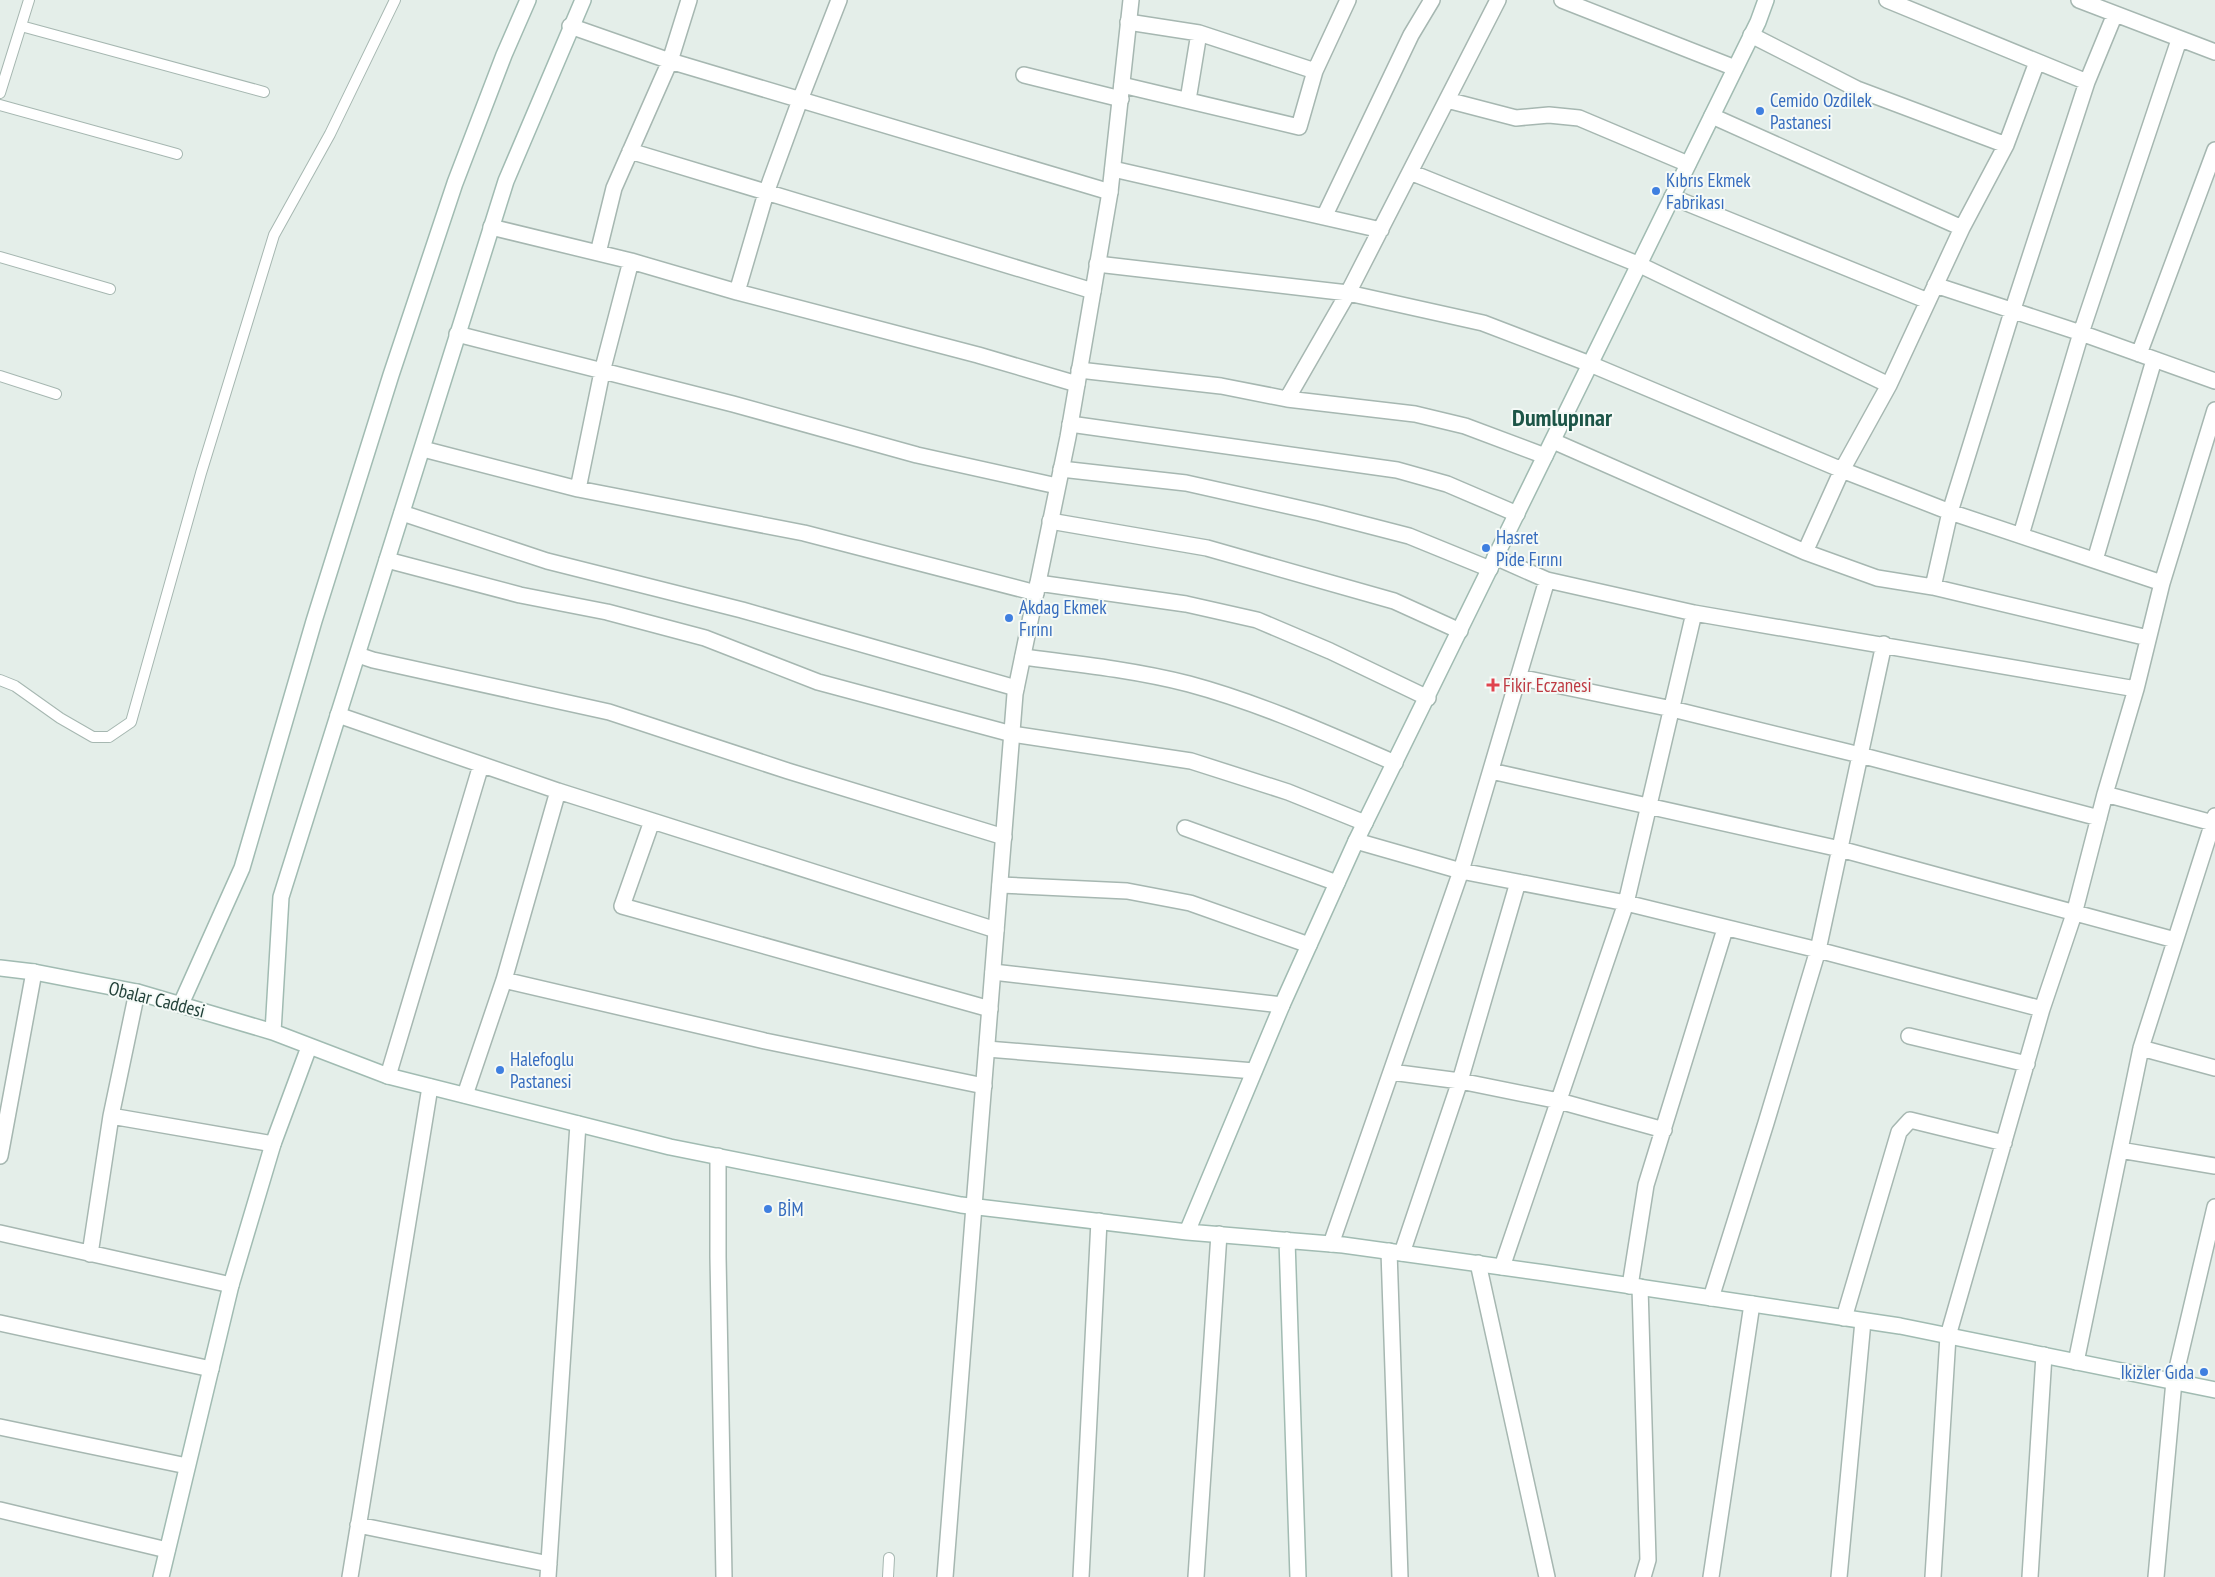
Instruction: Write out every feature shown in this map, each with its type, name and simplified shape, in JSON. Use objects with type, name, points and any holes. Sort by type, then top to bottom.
[{"type":"street","points":[[181,1004],[242,868],[317,612],[403,339],[455,183],[504,55],[528,0]]},
{"type":"street","points":[[273,1032],[281,897],[506,181],[570,26],[583,0]]},
{"type":"street","points":[[598,253],[614,188],[670,61],[689,0]]},
{"type":"street","points":[[737,292],[766,194],[839,0]]},
{"type":"street","points":[[945,1577],[1016,688],[1070,424],[1110,192],[1131,0]]},
{"type":"street","points":[[1024,76],[1121,92],[1188,100],[1299,127],[1315,71],[1348,0]]},
{"type":"street","points":[[1324,217],[1411,35],[1432,0]]},
{"type":"street","points":[[1287,399],[1348,293],[1498,0]]},
{"type":"street","points":[[1562,0],[1735,68]]},
{"type":"street","points":[[1187,1232],[1282,1005],[1356,841],[1640,265],[1766,0]]},
{"type":"street","points":[[1887,0],[2086,82]]},
{"type":"street","points":[[2079,0],[2179,40],[2215,52]]},
{"type":"street","points":[[1933,587],[1950,512],[2012,312],[2086,82],[2115,14]]},
{"type":"street","points":[[1128,22],[1198,33],[1315,71]]},
{"type":"street","points":[[570,26],[670,61],[1110,192]]},
{"type":"street","points":[[1188,100],[1198,33]]},
{"type":"street","points":[[1751,35],[1857,89],[2006,145]]},
{"type":"street","points":[[2021,535],[2081,333],[2179,40]]},
{"type":"street","points":[[1805,552],[1842,470],[1889,385],[1962,228],[2006,145],[2037,62]]},
{"type":"street","points":[[1447,100],[1516,118],[1549,115],[1579,118],[1688,164]]},
{"type":"street","points":[[1712,116],[1962,228]]},
{"type":"street","points":[[2138,354],[2215,150]]},
{"type":"street","points":[[630,151],[766,194],[1093,291]]},
{"type":"street","points":[[1113,169],[1381,230]]},
{"type":"street","points":[[1410,172],[1640,265],[1889,385]]},
{"type":"street","points":[[1672,197],[1928,301]]},
{"type":"street","points":[[491,227],[631,261],[737,292],[978,355],[1078,377],[1221,386],[1287,399],[1415,414],[1465,426],[1545,456]]},
{"type":"street","points":[[578,489],[602,372],[631,261]]},
{"type":"street","points":[[1097,264],[1348,293],[1483,324],[1590,364],[1842,470],[1950,512],[2162,583]]},
{"type":"street","points":[[1935,285],[2215,380]]},
{"type":"street","points":[[457,334],[733,404],[917,455],[1057,486]]},
{"type":"street","points":[[2095,560],[2154,360]]},
{"type":"street","points":[[1933,1577],[1948,1336],[2042,1009],[2074,914],[2105,794],[2136,689],[2162,583],[2215,410]]},
{"type":"street","points":[[1070,424],[1397,470],[1447,484],[1517,514]]},
{"type":"street","points":[[1553,441],[1805,552],[1877,578],[1933,587],[2148,638]]},
{"type":"street","points":[[423,449],[578,489],[804,533],[1037,588],[1186,604],[1257,620],[1330,651],[1428,698]]},
{"type":"street","points":[[1061,469],[1186,483],[1320,513],[1409,536],[1547,580],[1694,613],[1884,644],[2136,689]]},
{"type":"street","points":[[402,513],[548,561],[742,610],[1016,688]]},
{"type":"street","points":[[1050,521],[1216,551],[1394,601],[1460,631]]},
{"type":"street","points":[[387,560],[520,595],[607,612],[696,636],[818,682],[1012,734],[1191,761],[1288,792],[1365,823]]},
{"type":"street","points":[[1331,1244],[1461,871],[1547,580]]},
{"type":"street","points":[[1502,1267],[1626,903],[1694,613]]},
{"type":"street","points":[[1711,1298],[1818,950],[1884,644]]},
{"type":"street","points":[[358,654],[373,660],[609,712],[788,771],[1004,837]]},
{"type":"street","points":[[1023,657],[1107,667],[1188,684],[1285,715],[1395,764]]},
{"type":"street","points":[[1518,677],[1672,709],[2099,818]]},
{"type":"street","points":[[338,715],[558,791],[996,930]]},
{"type":"street","points":[[388,1076],[481,765]]},
{"type":"street","points":[[1491,770],[1840,849],[2175,940]]},
{"type":"street","points":[[465,1095],[504,980],[558,791]]},
{"type":"street","points":[[2076,1362],[2141,1048],[2214,820],[2105,794]]},
{"type":"street","points":[[652,821],[622,906],[990,1009]]},
{"type":"street","points":[[1185,828],[1337,883]]},
{"type":"street","points":[[1356,841],[1461,871],[1626,903],[1725,929],[1818,950],[2042,1009]]},
{"type":"street","points":[[1400,1577],[1396,1252],[1460,1082],[1518,882]]},
{"type":"street","points":[[1000,885],[1127,892],[1190,903],[1309,945]]},
{"type":"street","points":[[1643,1577],[1648,1560],[1635,1286],[1646,1185],[1725,929]]},
{"type":"street","name":"Obalar Caddesi","points":[[0,968],[34,972],[136,992],[181,1004],[273,1032],[388,1076],[578,1124],[718,1156],[974,1206],[1187,1232],[1331,1244],[1635,1286],[1948,1336],[2215,1390]]},
{"type":"street","points":[[0,1156],[34,972]]},
{"type":"street","points":[[993,972],[1282,1005]]},
{"type":"street","points":[[504,980],[765,1041],[984,1086]]},
{"type":"street","points":[[90,1254],[111,1116],[136,992]]},
{"type":"street","points":[[1910,1036],[2027,1064]]},
{"type":"street","points":[[161,1577],[231,1285],[273,1144],[309,1047]]},
{"type":"street","points":[[2141,1048],[2215,1068]]},
{"type":"street","points":[[987,1049],[1254,1071]]},
{"type":"street","points":[[1392,1072],[1460,1082],[1559,1101],[1664,1130]]},
{"type":"street","points":[[350,1577],[430,1087]]},
{"type":"street","points":[[111,1116],[273,1144]]},
{"type":"street","points":[[1844,1318],[1898,1132],[1910,1120],[2004,1143]]},
{"type":"street","points":[[358,1526],[549,1571],[578,1124]]},
{"type":"street","points":[[2120,1150],[2215,1166]]},
{"type":"street","points":[[718,1156],[724,1577]]},
{"type":"street","points":[[2156,1577],[2174,1381],[2215,1207]]},
{"type":"street","points":[[1081,1577],[1098,1221]]},
{"type":"street","points":[[0,1233],[231,1285]]},
{"type":"street","points":[[1196,1577],[1219,1234]]},
{"type":"street","points":[[1287,1240],[1298,1577]]},
{"type":"street","points":[[1478,1263],[1547,1577]]},
{"type":"street","points":[[1711,1577],[1752,1304]]},
{"type":"street","points":[[1839,1577],[1863,1321]]},
{"type":"street","points":[[0,1323],[211,1369]]},
{"type":"street","points":[[2030,1577],[2044,1355]]},
{"type":"street","points":[[0,1427],[187,1466]]},
{"type":"street","points":[[0,1510],[167,1550]]},
{"type":"lane","points":[[0,94],[2,81],[29,0]]},
{"type":"lane","points":[[0,680],[15,686],[60,718],[93,737],[109,737],[131,722],[201,473],[274,235],[330,134],[395,0]]},
{"type":"lane","points":[[21,26],[264,92]]},
{"type":"lane","points":[[0,105],[177,154]]},
{"type":"lane","points":[[0,257],[110,289]]},
{"type":"lane","points":[[0,376],[56,394]]},
{"type":"lane","points":[[888,1577],[889,1558]]},
{"type":"place","name":"Cemido Ozdilek Pastanesi","points":[[1760,111]]},
{"type":"place","name":"Kıbrıs Ekmek Fabrikası","points":[[1656,191]]},
{"type":"place","name":"Hasret Pide Fırını","points":[[1486,548]]},
{"type":"place","name":"Akdag Ekmek Fırını","points":[[1009,618]]},
{"type":"place","name":"Fikir Eczanesi","points":[[1493,685]]},
{"type":"place","name":"Halefoglu Pastanesi","points":[[500,1070]]},
{"type":"place","name":"BİM","points":[[768,1209]]},
{"type":"place","name":"Ikizler Gıda","points":[[2204,1372]]},
{"type":"district","name":"Dumlupınar","points":[[1562,418]]}]
